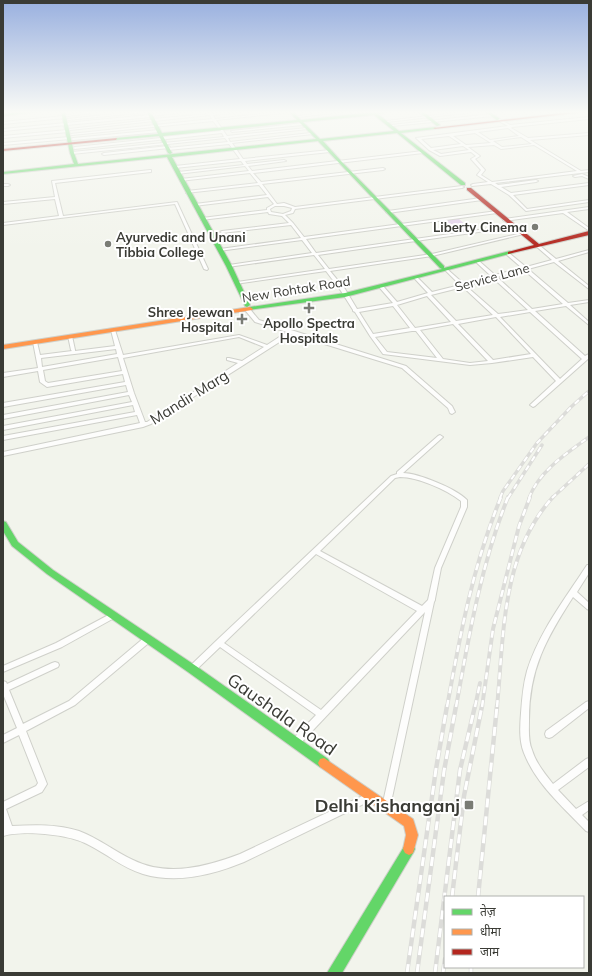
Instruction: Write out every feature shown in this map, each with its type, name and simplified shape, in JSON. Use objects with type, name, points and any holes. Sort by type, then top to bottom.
[{"type":"street","points":[[76,158],[78,164]]},
{"type":"street","points":[[3,172],[78,164],[94,158]]},
{"type":"street","points":[[171,158],[194,205],[237,283],[247,307],[257,320],[404,367],[444,402],[452,412]]},
{"type":"street","points":[[240,158],[276,205]]},
{"type":"street","points":[[178,173],[242,160],[266,158]]},
{"type":"street","points":[[335,158],[416,240],[496,316],[559,381]]},
{"type":"street","points":[[178,173],[251,171],[374,158]]},
{"type":"street","points":[[434,158],[505,220],[589,288]]},
{"type":"street","points":[[475,158],[473,159],[483,170],[479,174],[510,194],[526,210],[589,202]]},
{"type":"street","points":[[557,158],[580,172]]},
{"type":"street","points":[[178,173],[284,162]]},
{"type":"street","points":[[188,192],[383,169]]},
{"type":"street","points":[[268,211],[269,207],[276,205],[287,205],[294,208],[589,170]]},
{"type":"street","points":[[61,217],[53,182],[150,171]]},
{"type":"street","points":[[498,186],[579,176],[589,178]]},
{"type":"street","points":[[510,194],[589,184]]},
{"type":"street","points":[[3,185],[8,185]]},
{"type":"street","points":[[194,205],[269,196]]},
{"type":"street","points":[[3,203],[56,198]]},
{"type":"street","points":[[388,212],[481,199]]},
{"type":"street","points":[[3,224],[176,203],[206,269]]},
{"type":"street","points":[[202,219],[268,211],[274,214],[283,215],[292,212],[294,208]]},
{"type":"street","points":[[505,220],[589,208]]},
{"type":"street","points":[[563,211],[589,230]]},
{"type":"street","points":[[220,250],[497,212]]},
{"type":"street","points":[[283,215],[292,224],[326,271],[344,292],[372,336],[388,354],[476,364],[534,355]]},
{"type":"street","points":[[222,232],[292,224]]},
{"type":"street","points":[[228,266],[513,226]]},
{"type":"street","name":"New Rohtak Road","points":[[344,292],[536,245],[589,230]]},
{"type":"street","points":[[237,283],[432,255],[522,234]]},
{"type":"street","name":"New Rohtak Road","points":[[3,342],[381,287],[416,278],[445,268],[478,262],[536,245]]},
{"type":"street","name":"Service Lane","points":[[355,310],[395,304],[463,284],[589,251]]},
{"type":"street","points":[[508,254],[589,324]]},
{"type":"street","points":[[478,262],[530,310],[587,357],[534,405]]},
{"type":"street","points":[[416,278],[492,362]]},
{"type":"street","points":[[381,287],[442,361]]},
{"type":"street","points":[[372,336],[589,301]]},
{"type":"street","name":"New Rohtak Road","points":[[3,347],[247,307]]},
{"type":"street","points":[[113,330],[131,394],[143,425]]},
{"type":"street","name":"Mandir Marg","points":[[3,454],[143,425],[159,418],[291,332]]},
{"type":"street","points":[[70,336],[74,363]]},
{"type":"street","points":[[3,375],[239,336],[267,347]]},
{"type":"street","points":[[35,342],[43,382],[47,385],[125,372]]},
{"type":"street","points":[[38,357],[118,347]]},
{"type":"street","points":[[229,359],[242,363]]},
{"type":"street","points":[[3,404],[128,383]]},
{"type":"street","points":[[3,417],[131,394]]},
{"type":"street","points":[[3,428],[135,403]]},
{"type":"street","points":[[3,438],[139,413]]},
{"type":"street","points":[[192,669],[315,551],[440,437]]},
{"type":"street","points":[[386,807],[433,599],[438,568],[465,503],[460,497],[412,474],[399,473]]},
{"type":"street","name":"Gaushala Road","points":[[3,524],[15,544],[25,554],[192,669],[409,823],[413,830],[413,838],[410,846],[334,973]]},
{"type":"street","points":[[315,551],[422,610]]},
{"type":"street","points":[[589,567],[542,644],[530,672],[526,699],[524,732],[528,752],[560,800],[589,828]]},
{"type":"street","points":[[573,593],[589,606]]},
{"type":"street","points":[[295,743],[433,599]]},
{"type":"street","points":[[3,669],[59,645],[114,615]]},
{"type":"street","points":[[3,739],[72,703],[148,639]]},
{"type":"street","points":[[219,643],[322,715]]},
{"type":"street","points":[[3,806],[39,789],[43,784],[4,688],[55,665]]},
{"type":"street","points":[[548,734],[589,704]]},
{"type":"street","points":[[553,789],[589,762]]},
{"type":"street","points":[[3,812],[6,831],[55,830],[74,834],[142,869],[159,873],[180,873],[202,871],[253,854],[371,796]]},
{"type":"street","points":[[576,814],[589,806]]},
{"type":"shaded area","points":[[458,218],[472,231],[454,234],[441,221]]},
{"type":"railway","points":[[500,498],[503,491],[537,443],[571,407],[589,391]]},
{"type":"railway","points":[[529,498],[540,479],[554,463],[589,437]]},
{"type":"railway","points":[[508,498],[542,445]]},
{"type":"railway","points":[[553,497],[589,464]]},
{"type":"railway","points":[[447,707],[468,600],[491,523],[501,497]]},
{"type":"railway","points":[[456,707],[471,627],[483,574],[490,548],[508,497]]},
{"type":"railway","points":[[482,707],[493,629],[519,526],[530,497]]},
{"type":"railway","points":[[497,707],[504,624],[514,570],[523,544],[536,519],[553,497]]},
{"type":"railway","points":[[475,707],[480,683]]},
{"type":"railway","points":[[407,973],[436,769],[447,706]]},
{"type":"railway","points":[[417,973],[444,771],[456,706]]},
{"type":"railway","points":[[444,896],[460,770],[475,706]]},
{"type":"railway","points":[[452,896],[464,796],[482,706]]},
{"type":"railway","points":[[478,896],[497,706]]},
{"type":"railway","points":[[435,973],[444,900]]},
{"type":"railway","points":[[443,973],[444,966]]},
{"type":"railway","points":[[471,968],[471,973]]},
{"type":"traffic: fast","points":[[74,158],[77,166]]},
{"type":"traffic: fast","points":[[3,173],[151,158]]},
{"type":"traffic: fast","points":[[170,158],[229,266],[247,305]]},
{"type":"traffic: fast","points":[[335,158],[442,267]]},
{"type":"traffic: fast","points":[[430,158],[463,184]]},
{"type":"traffic: fast","points":[[250,309],[345,295],[510,253]]},
{"type":"traffic: fast","points":[[3,524],[15,544],[50,572],[192,669],[324,763]]},
{"type":"traffic: fast","points":[[334,973],[409,849]]},
{"type":"traffic: slow","points":[[3,347],[250,309]]},
{"type":"traffic: slow","points":[[324,763],[409,823],[412,835],[409,849]]},
{"type":"traffic: jam","points":[[469,189],[538,246]]},
{"type":"traffic: jam","points":[[510,253],[589,233]]},
{"type":"place","name":"Liberty Cinema","points":[[535,227]]},
{"type":"place","name":"Ayurvedic and Unani Tibbia College","points":[[108,244]]},
{"type":"place","name":"Apollo Spectra Hospitals","points":[[309,308]]},
{"type":"place","name":"Shree Jeewan Hospital","points":[[242,319]]},
{"type":"place","name":"Delhi Kishanganj","points":[[469,805]]}]
